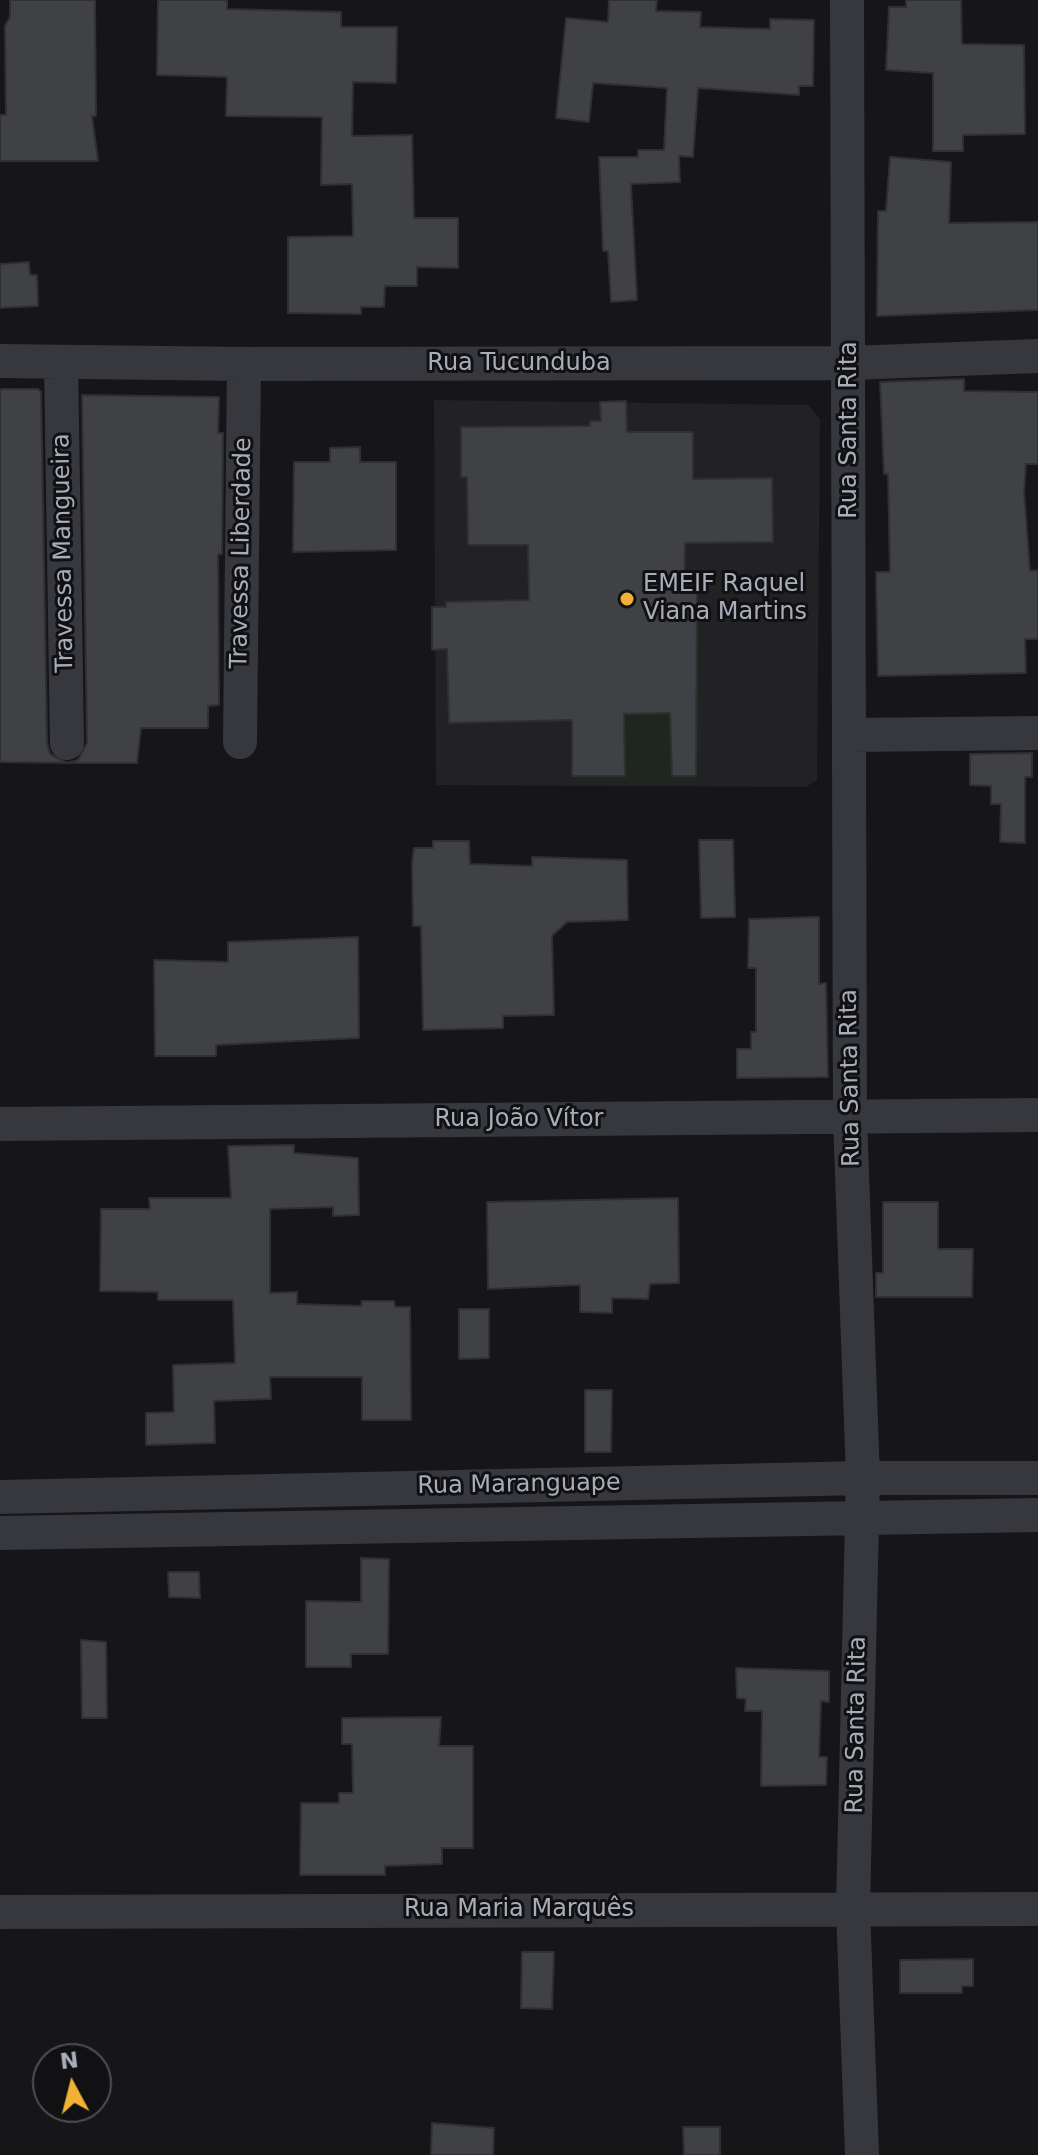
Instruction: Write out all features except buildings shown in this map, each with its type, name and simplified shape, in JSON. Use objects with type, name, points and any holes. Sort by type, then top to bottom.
[{"type":"street","name":"Rua Santa Rita","points":[[847,0],[850,1118],[863,1478],[853,1908],[862,2155]]},
{"type":"street","name":"Rua Tucunduba","points":[[0,361],[244,364],[850,363],[1038,356]]},
{"type":"street","name":"Travessa Mangueira","points":[[61,362],[67,743]]},
{"type":"street","name":"Travessa Liberdade","points":[[240,742],[244,364]]},
{"type":"street","points":[[849,735],[1038,733]]},
{"type":"street","name":"Rua João Vítor","points":[[0,1124],[1038,1115]]},
{"type":"street","name":"Rua Maranguape","points":[[0,1497],[863,1478],[1038,1478]]},
{"type":"street","name":"Rua Maranguape","points":[[0,1533],[1038,1515]]},
{"type":"street","name":"Rua Maria Marquês","points":[[0,1912],[1038,1909]]},
{"type":"shaded area","name":"EMEIF Raquel Viana Martins","points":[[434,400],[808,405],[820,419],[817,780],[806,787],[436,785]]},
{"type":"shaded area","points":[[577,606],[701,607],[700,781],[576,781]]},
{"type":"place","name":"EMEIF Raquel Viana Martins","points":[[627,599]]}]
